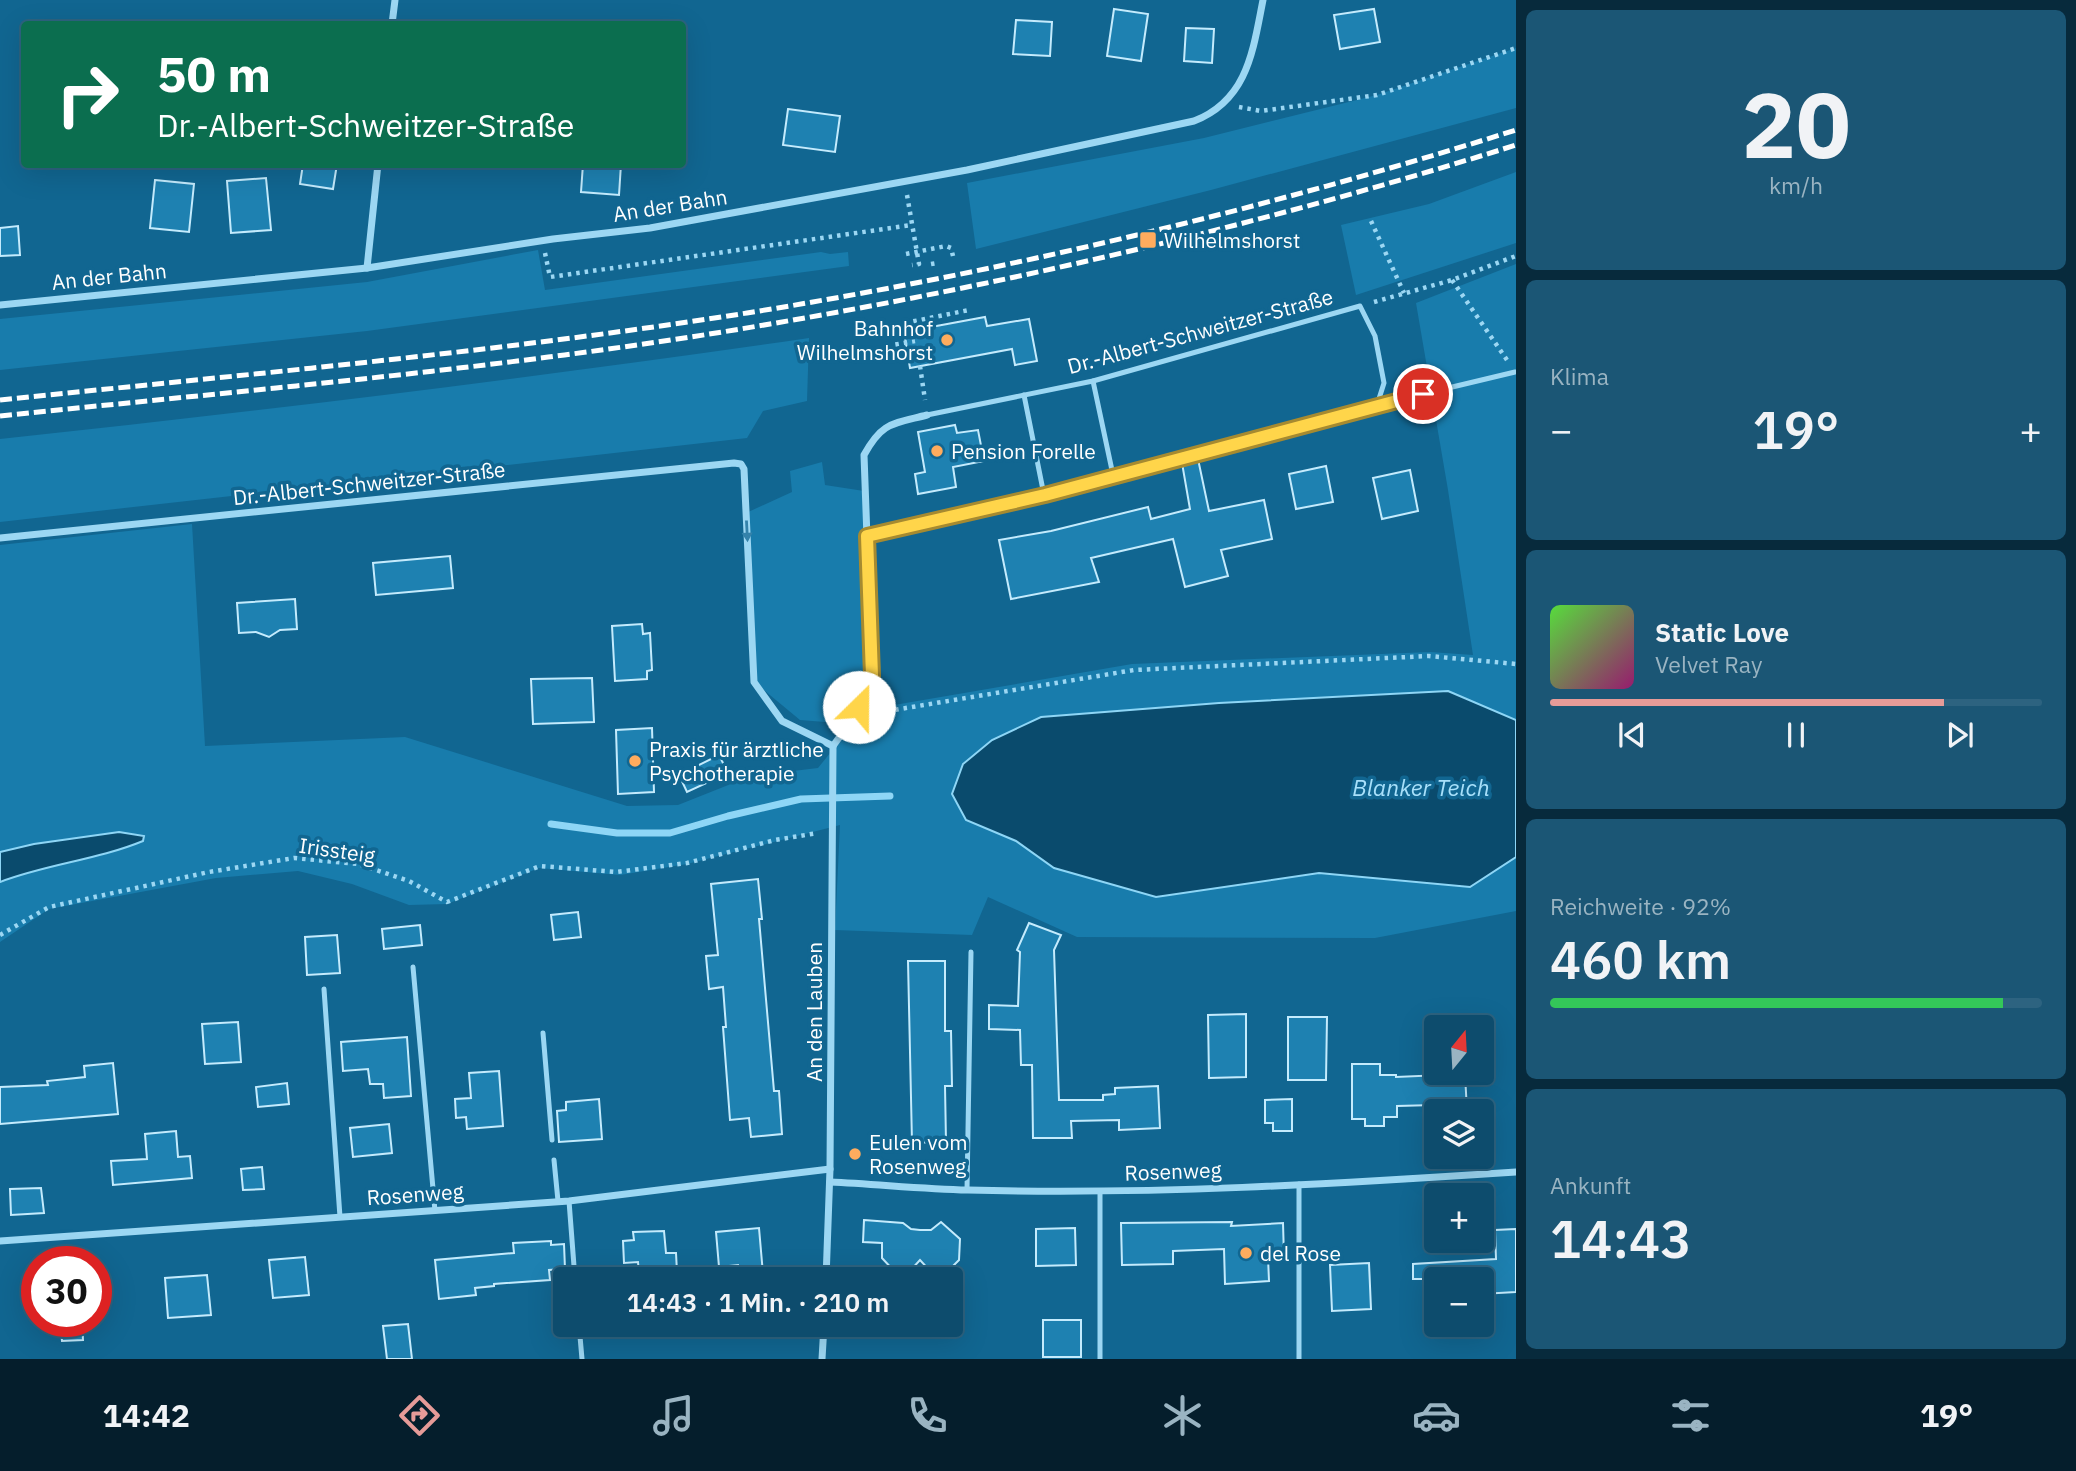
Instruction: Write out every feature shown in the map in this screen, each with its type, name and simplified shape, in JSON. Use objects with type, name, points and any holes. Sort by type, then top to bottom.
[{"type":"street","points":[[392,21],[395,0]]},
{"type":"street","name":"An der Bahn","points":[[0,305],[367,268],[543,241],[650,228],[980,167],[1194,121],[1224,104],[1239,86],[1251,58],[1264,0]]},
{"type":"street","points":[[367,268],[378,168]]},
{"type":"street","name":"Dr.-Albert-Schweitzer-Straße","points":[[867,536],[864,455],[874,436],[889,425],[927,415]]},
{"type":"street","name":"Dr.-Albert-Schweitzer-Straße","points":[[0,538],[741,464],[744,469],[754,682],[782,720],[833,746]]},
{"type":"street","points":[[833,746],[854,717],[872,676],[867,536]]},
{"type":"street","name":"An den Lauben","points":[[826,1267],[830,1182],[833,746]]},
{"type":"street","name":"Rosenweg","points":[[0,1241],[569,1201],[830,1169]]},
{"type":"street","name":"Rosenweg","points":[[830,1182],[967,1190],[1100,1191],[1516,1172]]},
{"type":"street","points":[[822,1359],[823,1337]]},
{"type":"lane","points":[[1360,306],[1375,336],[1384,383],[1377,405]]},
{"type":"lane","name":"Dr.-Albert-Schweitzer-Straße","points":[[927,415],[1093,381],[1360,306]]},
{"type":"lane","points":[[867,536],[1044,495],[1377,405],[1515,372]]},
{"type":"lane","points":[[1093,381],[1114,475]]},
{"type":"lane","points":[[1024,395],[1044,495]]},
{"type":"lane","points":[[967,1190],[971,952]]},
{"type":"lane","points":[[412,967],[435,1211]]},
{"type":"lane","points":[[324,989],[340,1217]]},
{"type":"lane","points":[[543,1033],[552,1140]]},
{"type":"lane","points":[[554,1160],[558,1201]]},
{"type":"lane","points":[[1299,1184],[1299,1359]]},
{"type":"lane","points":[[1100,1191],[1100,1359]]},
{"type":"lane","points":[[569,1201],[574,1267]]},
{"type":"lane","points":[[580,1337],[582,1359]]},
{"type":"path","points":[[1261,111],[1377,94],[1516,48]]},
{"type":"path","points":[[905,181],[919,264],[912,265]]},
{"type":"path","points":[[1371,221],[1404,293]]},
{"type":"path","points":[[543,241],[550,277],[912,225]]},
{"type":"path","points":[[906,254],[946,246],[951,248],[954,260]]},
{"type":"path","name":"Dr.-Albert-Schweitzer-Straße","points":[[1360,306],[1451,280],[1516,256]]},
{"type":"path","points":[[931,264],[937,263]]},
{"type":"path","points":[[1451,280],[1515,372]]},
{"type":"path","points":[[910,323],[969,310]]},
{"type":"path","points":[[887,346],[915,341]]},
{"type":"path","points":[[920,366],[927,415]]},
{"type":"path","points":[[854,717],[1134,670],[1429,656],[1516,664]]},
{"type":"path","name":"Irissteig","points":[[0,935],[49,907],[209,872],[294,858],[358,864],[409,881],[447,902],[540,866],[616,872],[687,863],[775,840],[833,830]]},
{"type":"shaded area","points":[[1516,48],[1516,108],[1211,190],[976,249],[967,183],[1204,138],[1377,95]]},
{"type":"shaded area","points":[[1516,172],[1516,243],[1356,295],[1341,225],[1429,204]]},
{"type":"shaded area","points":[[538,250],[545,290],[821,252],[848,252],[849,266],[367,331],[0,370],[0,319],[367,282]]},
{"type":"shaded area","points":[[1516,264],[1516,911],[1375,938],[1077,937],[988,897],[972,935],[835,930],[840,825],[687,864],[620,875],[539,868],[447,904],[409,905],[352,884],[298,871],[216,878],[49,909],[0,942],[0,545],[192,524],[205,746],[405,737],[627,806],[678,805],[751,776],[818,768],[865,710],[1132,664],[1430,652],[1473,655],[1416,303]]},
{"type":"shaded area","points":[[809,338],[807,401],[763,411],[747,438],[0,522],[0,439],[405,392]]},
{"type":"shaded area","points":[[822,462],[825,485],[864,491],[867,536],[865,672],[851,707],[825,722],[800,720],[754,682],[746,513],[792,492],[790,471]]},
{"type":"water","name":"Blanker Teich","points":[[1448,691],[1516,720],[1516,857],[1470,887],[1319,873],[1156,897],[1054,868],[1016,841],[966,820],[952,794],[963,764],[992,740],[1041,717],[1219,703]]},
{"type":"water","points":[[119,832],[144,836],[143,841],[0,882],[0,852],[34,844]]},
{"type":"building","points":[[1114,9],[1148,14],[1141,61],[1107,56]]},
{"type":"building","points":[[1374,9],[1380,42],[1340,49],[1334,15]]},
{"type":"building","points":[[1016,20],[1052,22],[1050,56],[1013,54]]},
{"type":"building","points":[[1186,28],[1214,29],[1212,63],[1184,61]]},
{"type":"building","points":[[788,109],[840,116],[835,152],[783,145]]},
{"type":"building","points":[[302,168],[336,168],[333,189],[300,184]]},
{"type":"building","points":[[583,168],[621,168],[619,195],[581,192]]},
{"type":"building","points":[[266,178],[271,230],[231,233],[227,181]]},
{"type":"building","points":[[155,180],[194,184],[189,232],[150,228]]},
{"type":"building","points":[[18,226],[20,255],[0,256],[0,228]]},
{"type":"building","name":"Bahnhof Wilhelmshorst","points":[[985,317],[987,326],[1029,319],[1037,361],[1015,365],[1012,349],[910,368],[904,332]]},
{"type":"building","points":[[955,425],[957,433],[978,430],[984,461],[953,467],[956,487],[918,494],[915,474],[925,472],[918,432]]},
{"type":"building","points":[[1198,459],[1209,511],[1264,500],[1272,539],[1221,550],[1228,576],[1185,587],[1173,539],[1091,558],[1099,582],[1011,599],[999,540],[1051,531],[1148,507],[1151,519],[1190,509],[1182,463]]},
{"type":"building","points":[[1326,466],[1333,502],[1296,509],[1289,474]]},
{"type":"building","points":[[1410,470],[1418,511],[1382,519],[1373,478]]},
{"type":"building","points":[[450,556],[453,588],[376,595],[373,563]]},
{"type":"building","points":[[295,599],[297,629],[280,630],[269,637],[256,632],[239,633],[237,603]]},
{"type":"building","points":[[642,624],[643,634],[650,633],[652,670],[647,671],[647,679],[615,681],[612,626]]},
{"type":"building","points":[[592,678],[594,722],[533,724],[531,679]]},
{"type":"building","name":"Praxis für ärztliche Psychotherapie","points":[[652,728],[654,792],[618,794],[616,730]]},
{"type":"building","points":[[719,755],[728,773],[687,792],[679,775]]},
{"type":"building","points":[[758,879],[774,1091],[779,1091],[782,1134],[751,1137],[749,1118],[730,1120],[723,1027],[726,1027],[723,987],[709,989],[706,956],[718,955],[711,884]]},
{"type":"building","points":[[578,912],[581,937],[554,940],[551,915]]},
{"type":"building","points":[[1029,923],[1061,935],[1054,950],[1059,1100],[1103,1100],[1103,1095],[1115,1094],[1115,1088],[1158,1086],[1160,1128],[1119,1130],[1119,1120],[1071,1121],[1072,1138],[1033,1138],[1032,1065],[1021,1065],[1020,1030],[989,1029],[989,1005],[1018,1006],[1020,952],[1017,950]]},
{"type":"building","points":[[420,925],[422,945],[384,949],[382,929]]},
{"type":"building","points":[[337,935],[340,973],[307,975],[305,937]]},
{"type":"building","points":[[908,961],[945,961],[945,1031],[951,1031],[952,1086],[945,1086],[946,1142],[912,1143]]},
{"type":"building","points":[[1246,1014],[1246,1077],[1209,1078],[1208,1015]]},
{"type":"building","points":[[1288,1017],[1327,1017],[1326,1080],[1288,1080]]},
{"type":"building","points":[[238,1022],[241,1062],[205,1064],[202,1024]]},
{"type":"building","points":[[407,1037],[411,1096],[384,1098],[383,1084],[370,1084],[368,1069],[343,1071],[341,1042]]},
{"type":"building","points":[[113,1063],[118,1114],[0,1124],[0,1087],[48,1085],[47,1081],[85,1077],[84,1066]]},
{"type":"building","points":[[1352,1064],[1380,1064],[1380,1075],[1424,1076],[1424,1085],[1466,1085],[1466,1099],[1424,1099],[1424,1105],[1397,1106],[1397,1117],[1384,1117],[1384,1126],[1365,1126],[1365,1119],[1352,1119]]},
{"type":"building","points":[[499,1071],[503,1126],[467,1129],[466,1117],[456,1118],[455,1099],[471,1098],[469,1073]]},
{"type":"building","points":[[287,1083],[289,1104],[258,1107],[256,1087]]},
{"type":"building","points":[[599,1099],[602,1139],[559,1142],[557,1111],[566,1110],[566,1102]]},
{"type":"building","points":[[1292,1099],[1292,1131],[1273,1131],[1273,1123],[1265,1123],[1265,1100]]},
{"type":"building","points":[[389,1124],[392,1153],[353,1157],[350,1128]]},
{"type":"building","points":[[176,1131],[178,1157],[190,1156],[192,1178],[113,1185],[111,1161],[147,1159],[145,1134]]},
{"type":"building","points":[[262,1167],[264,1189],[243,1190],[241,1169]]},
{"type":"building","points":[[41,1188],[44,1213],[11,1215],[10,1189]]},
{"type":"building","points":[[864,1220],[903,1223],[911,1229],[920,1230],[931,1230],[941,1222],[960,1239],[959,1260],[952,1267],[926,1267],[920,1260],[914,1267],[890,1267],[882,1258],[882,1243],[863,1242]]},
{"type":"building","points":[[1232,1222],[1231,1226],[1283,1223],[1284,1257],[1268,1257],[1269,1281],[1225,1284],[1224,1249],[1173,1251],[1173,1264],[1122,1265],[1121,1223]]},
{"type":"building","points":[[759,1228],[762,1267],[719,1267],[716,1232]]},
{"type":"building","points":[[1075,1228],[1076,1265],[1036,1266],[1036,1229]]},
{"type":"building","points":[[1516,1229],[1516,1292],[1494,1293],[1494,1267],[1424,1267],[1424,1279],[1413,1279],[1413,1264],[1496,1259],[1495,1230]]},
{"type":"building","points":[[664,1231],[666,1253],[676,1253],[677,1267],[638,1267],[638,1262],[624,1263],[623,1241],[634,1240],[633,1232]]},
{"type":"building","points":[[551,1241],[551,1245],[564,1244],[565,1267],[553,1267],[553,1270],[549,1270],[550,1280],[494,1284],[475,1288],[476,1295],[439,1299],[435,1260],[514,1253],[513,1243]]},
{"type":"building","points":[[305,1257],[309,1295],[273,1298],[269,1260]]},
{"type":"building","points":[[1369,1263],[1371,1309],[1332,1311],[1330,1265]]},
{"type":"building","points":[[207,1275],[211,1315],[168,1318],[165,1278]]},
{"type":"building","points":[[1043,1320],[1081,1320],[1081,1357],[1043,1357]]},
{"type":"building","points":[[408,1324],[412,1359],[387,1359],[383,1326]]},
{"type":"building","points":[[62,1337],[83,1337],[83,1340],[62,1341]]},
{"type":"waterway","points":[[551,824],[617,833],[670,833],[801,799],[890,796]]},
{"type":"railway","points":[[0,400],[561,339],[747,313],[845,296],[1039,257],[1231,212],[1516,130]]},
{"type":"railway","points":[[0,416],[482,365],[770,324],[959,289],[1146,247],[1332,199],[1516,145]]},
{"type":"place","name":"Wilhelmshorst","points":[[1148,240]]},
{"type":"place","name":"Bahnhof Wilhelmshorst","points":[[947,340]]},
{"type":"place","name":"Pension Forelle","points":[[937,451]]},
{"type":"place","name":"Praxis für ärztliche Psychotherapie","points":[[635,761]]},
{"type":"place","name":"Eulen vom Rosenweg","points":[[855,1154]]},
{"type":"place","name":"del Rose","points":[[1246,1253]]},
{"type":"route","points":[[859,707],[872,676],[867,536],[1045,495],[1423,394]]}]
